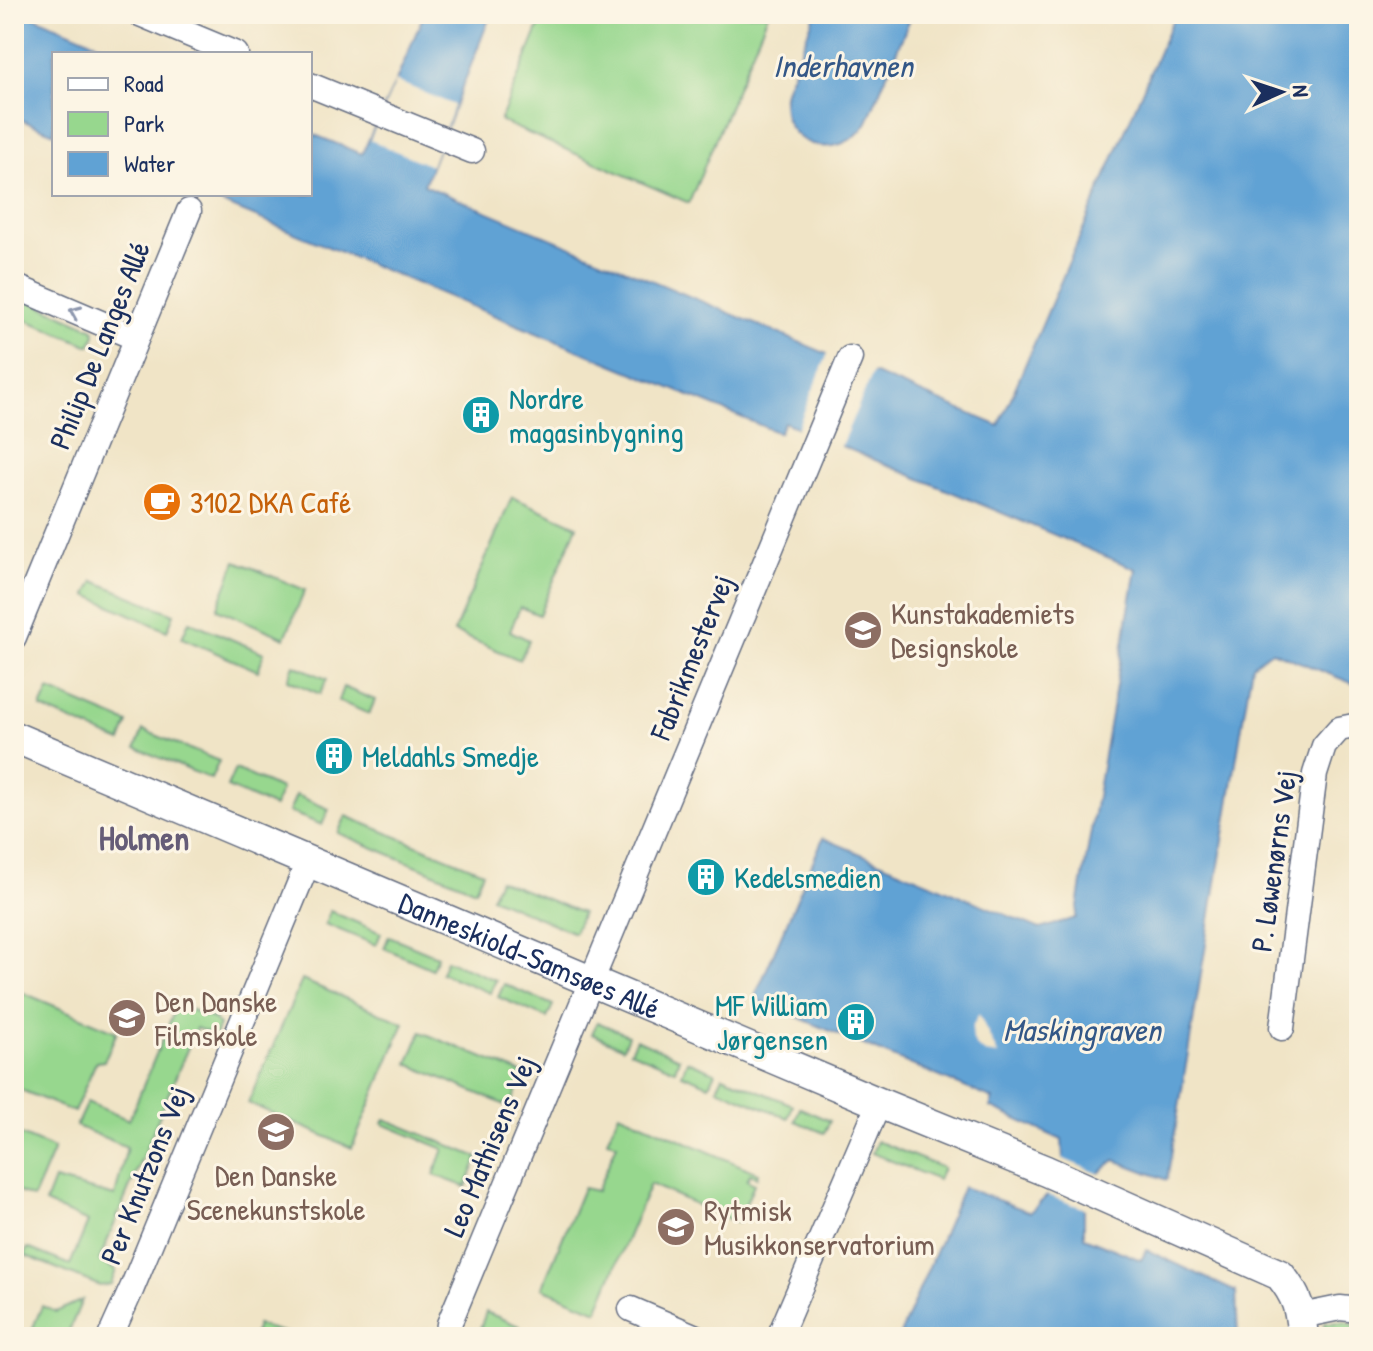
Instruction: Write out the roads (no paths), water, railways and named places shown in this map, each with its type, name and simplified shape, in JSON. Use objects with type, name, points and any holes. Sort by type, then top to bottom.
[{"type":"street","points":[[140,14],[231,52]]},
{"type":"street","points":[[312,86],[465,148]]},
{"type":"street","name":"Philip De Langes Allé","points":[[14,637],[189,211]]},
{"type":"street","points":[[14,286],[136,338]]},
{"type":"street","name":"Fabrikmestervej","points":[[593,981],[850,358]]},
{"type":"street","name":"P. Løwenørns Vej","points":[[1282,1028],[1315,774],[1324,746],[1339,729],[1359,725]]},
{"type":"street","name":"Danneskiold-Samsøes Allé","points":[[14,737],[1046,1171],[1280,1275],[1293,1291],[1302,1326]]},
{"type":"street","name":"Per Knutzons Vej","points":[[110,1337],[309,860]]},
{"type":"street","name":"Leo Mathisens Vej","points":[[447,1337],[449,1324],[593,981]]},
{"type":"street","points":[[779,1337],[879,1103]]},
{"type":"street","points":[[1302,1326],[1340,1308],[1359,1310]]},
{"type":"street","points":[[631,1309],[696,1337]]},
{"type":"water","points":[[14,14],[28,14],[118,52],[52,52],[52,132],[14,117]]},
{"type":"water","name":"Maskingraven","points":[[424,14],[491,14],[424,185],[999,426],[1175,14],[1359,14],[1359,686],[1272,651],[1252,665],[1167,1180],[1115,1160],[1099,1173],[1084,1210],[1084,1237],[1141,1260],[1147,1250],[1236,1292],[1238,1337],[899,1337],[963,1187],[1030,1212],[1047,1196],[1063,1158],[1062,1140],[990,1107],[993,1099],[754,999],[823,838],[1040,929],[1076,918],[1136,569],[784,422],[779,433],[205,196],[312,196],[312,134],[362,154]]},
{"type":"water","name":"Inderhavnen","points":[[815,14],[912,14],[867,122],[855,136],[842,144],[812,144],[800,138],[790,127],[784,113],[786,89]]},
{"type":"place","name":"Nordre magasinbygning","points":[[481,415]]},
{"type":"place","name":"3102 DKA Café","points":[[162,502]]},
{"type":"place","name":"Kunstakademiets Designskole","points":[[863,630]]},
{"type":"place","name":"Meldahls Smedje","points":[[334,756]]},
{"type":"place","name":"Kedelsmedien","points":[[706,877]]},
{"type":"place","name":"Den Danske Filmskole","points":[[127,1018]]},
{"type":"place","name":"MF William Jørgensen","points":[[856,1022]]},
{"type":"place","name":"Den Danske Scenekunstskole","points":[[276,1132]]},
{"type":"place","name":"Rytmisk Musikkonservatorium","points":[[676,1227]]},
{"type":"district","name":"Holmen","points":[[144,838]]}]
